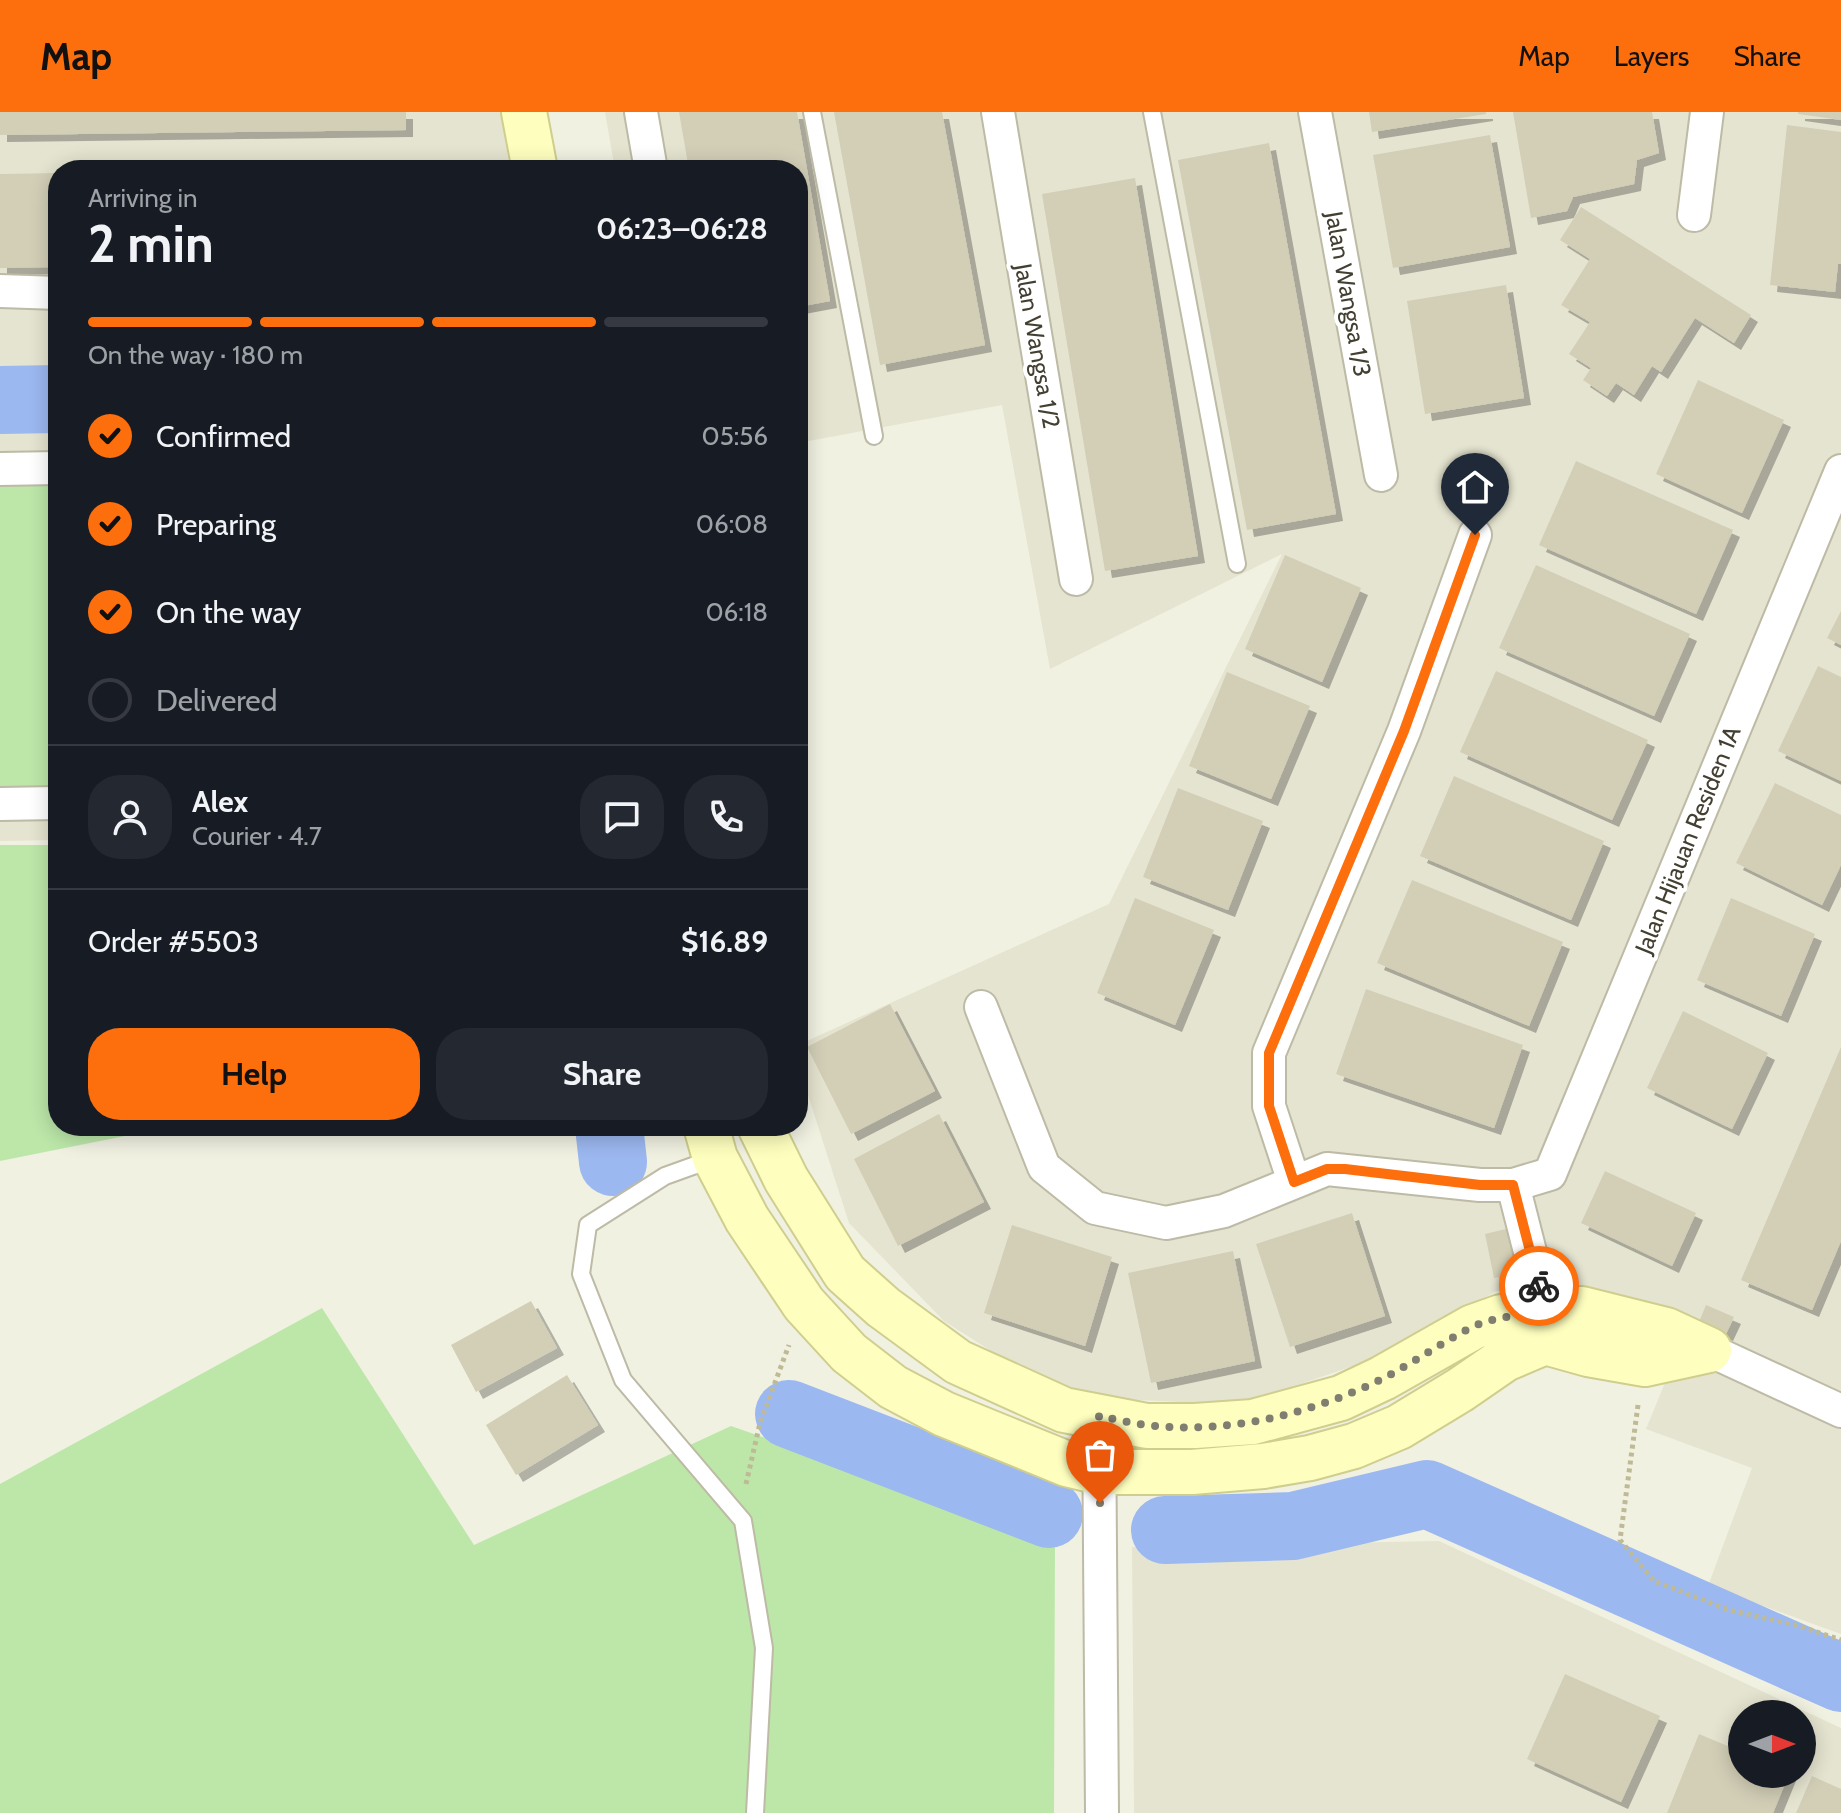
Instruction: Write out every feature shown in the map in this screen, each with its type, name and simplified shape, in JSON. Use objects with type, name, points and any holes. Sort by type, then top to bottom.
[{"type":"street","points":[[524,112],[533,160]]},
{"type":"street","points":[[641,112],[649,160]]},
{"type":"street","name":"Jalan Wangsa 1/2","points":[[998,112],[1076,579]]},
{"type":"street","name":"Jalan Wangsa 1/3","points":[[1315,112],[1381,475]]},
{"type":"street","points":[[1694,215],[1707,112]]},
{"type":"street","points":[[0,291],[48,293]]},
{"type":"street","points":[[0,469],[48,468]]},
{"type":"street","name":"Jalan Hijauan Residen 1A","points":[[1513,1185],[1550,1174],[1841,471]]},
{"type":"street","points":[[1294,1182],[1269,1106],[1269,1053],[1404,731],[1475,535]]},
{"type":"street","points":[[0,804],[48,803]]},
{"type":"street","points":[[981,1007],[1044,1167],[1095,1208],[1166,1223],[1224,1211],[1327,1169],[1480,1185],[1513,1185],[1539,1287],[1544,1327]]},
{"type":"street","points":[[738,1136],[710,1142],[747,1219],[804,1304],[849,1353],[893,1387],[944,1414],[1067,1464],[1100,1472],[1192,1472],[1263,1466],[1339,1450],[1399,1427],[1505,1359],[1544,1327],[1582,1309],[1666,1330],[1841,1411]]},
{"type":"street","points":[[765,1136],[807,1215],[845,1273],[883,1307],[958,1362],[1064,1410],[1147,1426],[1253,1422],[1341,1398],[1473,1327],[1501,1317],[1544,1327],[1588,1354],[1645,1364],[1709,1350]]},
{"type":"street","points":[[1099,1416],[1102,1813]]},
{"type":"lane","points":[[812,112],[874,436]]},
{"type":"lane","points":[[1152,112],[1237,564]]},
{"type":"lane","points":[[710,1142],[665,1176],[588,1225],[581,1274],[623,1380],[743,1521],[764,1648],[755,1813]]},
{"type":"path","points":[[743,1521],[747,1477],[760,1423],[804,1304]]},
{"type":"path","points":[[1645,1364],[1620,1540],[1654,1581],[1729,1610],[1799,1626],[1841,1640]]},
{"type":"shaded area","points":[[0,112],[501,112],[508,160],[48,160],[48,840],[0,841]]},
{"type":"shaded area","points":[[605,112],[1841,112],[1841,1634],[1708,1586],[1752,1468],[1646,1429],[1687,1329],[1539,1287],[1496,1291],[1388,1354],[1239,1405],[1062,1396],[944,1321],[849,1223],[808,1095],[808,1040],[1109,904],[1282,554],[1050,669],[1002,405],[808,441],[808,160],[613,160]]},
{"type":"shaded area","points":[[1439,1541],[1781,1700],[1728,1700],[1728,1788],[1816,1788],[1816,1716],[1841,1728],[1841,1813],[1134,1813],[1132,1547]]},
{"type":"green space","points":[[48,481],[48,790],[0,791],[0,482]]},
{"type":"green space","points":[[0,845],[48,845],[48,1136],[125,1136],[0,1161]]},
{"type":"green space","points":[[322,1308],[474,1545],[731,1426],[1055,1538],[1054,1813],[0,1813],[0,1484]]},
{"type":"building","points":[[0,112],[406,112],[406,130],[0,135]]},
{"type":"building","points":[[679,112],[797,112],[805,160],[687,160]]},
{"type":"building","points":[[834,112],[942,112],[985,345],[880,365]]},
{"type":"building","points":[[1369,112],[1486,112],[1486,114],[1372,132]]},
{"type":"building","points":[[1513,112],[1652,112],[1659,153],[1637,160],[1634,184],[1573,197],[1567,211],[1531,218]]},
{"type":"building","points":[[1841,112],[1841,120],[1798,114]]},
{"type":"building","points":[[1787,125],[1841,132],[1841,264],[1838,264],[1835,292],[1770,285]]},
{"type":"building","points":[[1490,135],[1510,247],[1393,268],[1373,155]]},
{"type":"building","points":[[1269,143],[1336,514],[1247,530],[1178,160]]},
{"type":"building","points":[[48,173],[48,267],[0,268],[0,174]]},
{"type":"building","points":[[808,175],[830,301],[808,305]]},
{"type":"building","points":[[1135,178],[1198,556],[1105,571],[1042,194]]},
{"type":"building","points":[[1581,207],[1751,315],[1734,343],[1695,318],[1661,372],[1652,366],[1634,395],[1616,383],[1607,396],[1583,380],[1591,368],[1569,354],[1590,322],[1561,305],[1590,259],[1560,240]]},
{"type":"building","points":[[1506,285],[1524,398],[1425,414],[1407,301]]},
{"type":"building","points":[[1698,380],[1784,420],[1742,513],[1656,474]]},
{"type":"building","points":[[1576,461],[1733,530],[1696,614],[1539,545]]},
{"type":"building","points":[[1285,555],[1361,588],[1322,682],[1245,649]]},
{"type":"building","points":[[1536,565],[1690,634],[1654,716],[1499,648]]},
{"type":"building","points":[[1841,611],[1841,645],[1827,638]]},
{"type":"building","points":[[1818,666],[1841,677],[1841,781],[1778,751]]},
{"type":"building","points":[[1496,671],[1648,740],[1612,820],[1460,752]]},
{"type":"building","points":[[1227,672],[1310,706],[1271,799],[1189,766]]},
{"type":"building","points":[[1454,776],[1604,841],[1571,920],[1420,856]]},
{"type":"building","points":[[1775,783],[1841,815],[1841,865],[1822,905],[1736,863]]},
{"type":"building","points":[[1178,788],[1263,821],[1228,910],[1143,877]]},
{"type":"building","points":[[1412,880],[1563,942],[1529,1026],[1377,963]]},
{"type":"building","points":[[1135,898],[1214,930],[1175,1025],[1097,993]]},
{"type":"building","points":[[1731,898],[1815,934],[1781,1016],[1697,980]]},
{"type":"building","points":[[1366,989],[1523,1045],[1494,1128],[1336,1074]]},
{"type":"building","points":[[890,1004],[935,1091],[851,1134],[808,1046]]},
{"type":"building","points":[[1683,1011],[1768,1053],[1732,1129],[1647,1088]]},
{"type":"building","points":[[1841,1047],[1841,1241],[1812,1310],[1741,1280]]},
{"type":"building","points":[[939,1114],[984,1202],[898,1246],[854,1159]]},
{"type":"building","points":[[1605,1171],[1696,1213],[1672,1266],[1581,1223]]},
{"type":"building","points":[[1352,1213],[1385,1316],[1290,1347],[1256,1244]]},
{"type":"building","points":[[1012,1225],[1112,1257],[1085,1346],[984,1313]]},
{"type":"building","points":[[1510,1228],[1520,1273],[1494,1278],[1485,1234]]},
{"type":"building","points":[[1233,1251],[1255,1361],[1151,1383],[1128,1273]]},
{"type":"building","points":[[531,1301],[557,1348],[476,1392],[451,1345]]},
{"type":"building","points":[[1706,1305],[1734,1317],[1726,1334],[1699,1322]]},
{"type":"building","points":[[567,1375],[598,1425],[516,1475],[486,1425]]},
{"type":"building","points":[[1565,1674],[1660,1716],[1621,1802],[1527,1759]]},
{"type":"building","points":[[1699,1734],[1728,1746],[1728,1788],[1783,1788],[1773,1813],[1667,1813]]},
{"type":"building","points":[[1816,1778],[1841,1789],[1841,1813],[1796,1813],[1807,1788],[1816,1788]]},
{"type":"waterway","points":[[0,400],[48,399]]},
{"type":"waterway","points":[[610,1136],[613,1162]]},
{"type":"waterway","points":[[789,1414],[1049,1514]]},
{"type":"waterway","points":[[1165,1530],[1293,1526],[1427,1494],[1841,1678]]},
{"type":"way so far","points":[[1100,1503],[1099,1416],[1147,1426],[1195,1426],[1253,1422],[1299,1411],[1341,1398],[1383,1378],[1473,1327],[1501,1317],[1543,1312],[1539,1286]]},
{"type":"route","points":[[1475,535],[1404,731],[1269,1053],[1269,1106],[1294,1182],[1327,1169],[1345,1169],[1480,1185],[1513,1185],[1539,1286]]}]
